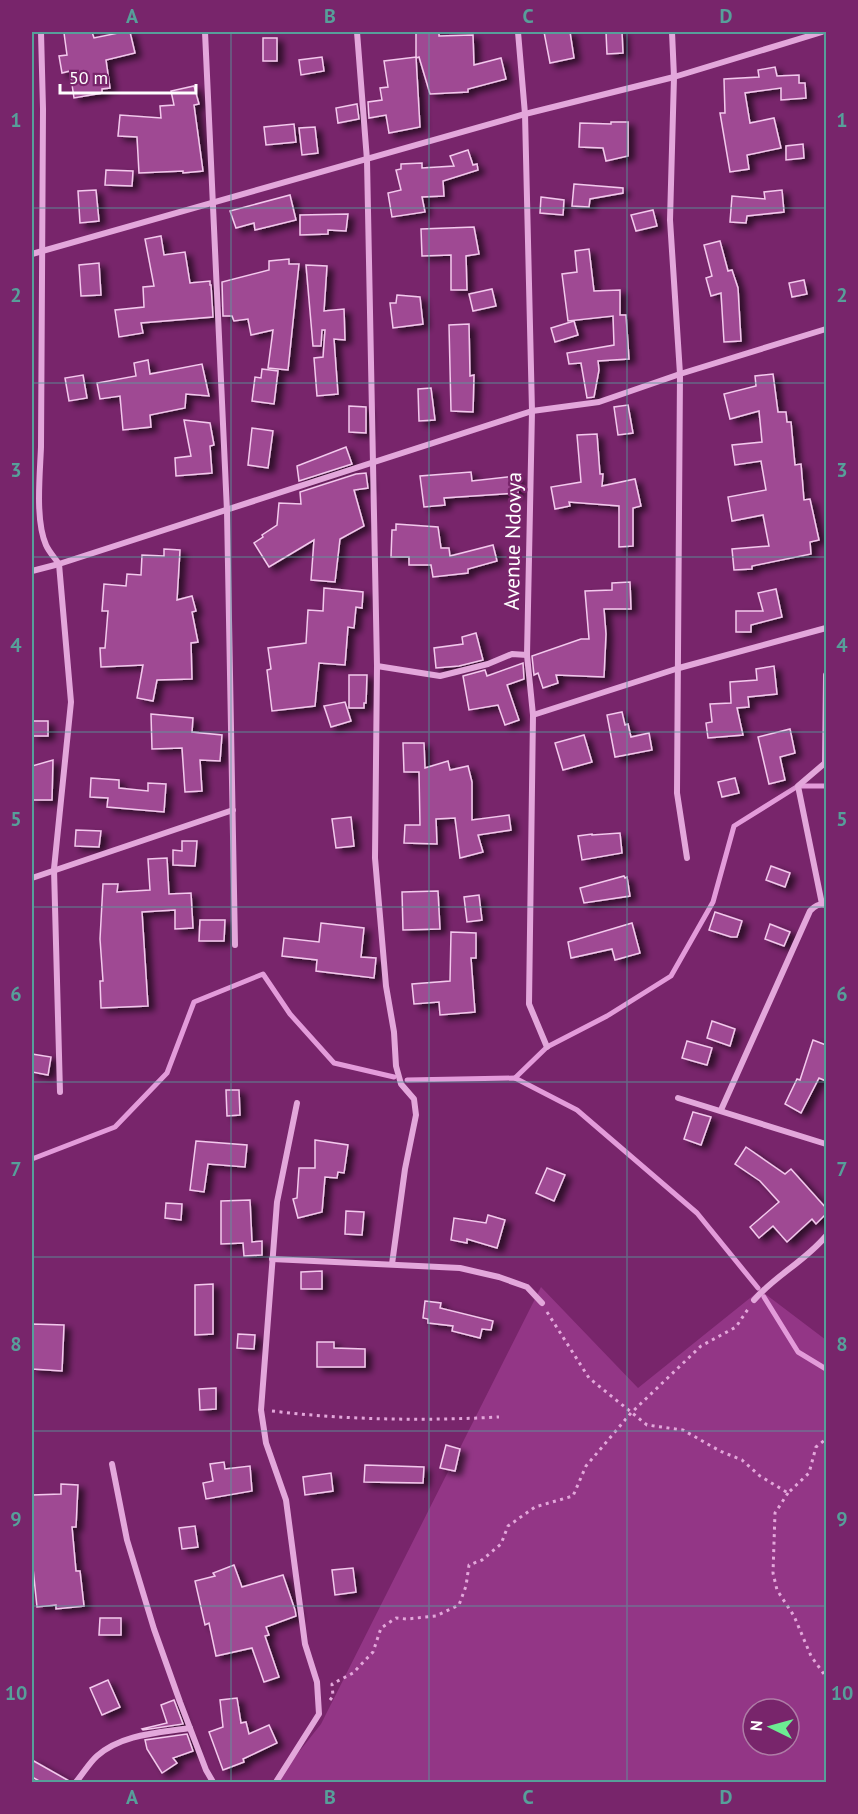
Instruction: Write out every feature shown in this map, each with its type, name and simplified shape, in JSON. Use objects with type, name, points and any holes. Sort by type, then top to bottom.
[{"type":"street","points":[[41,32],[43,109],[39,502],[46,546],[59,564],[71,702],[54,869],[60,1092]]},
{"type":"street","points":[[205,32],[226,511],[235,945]]},
{"type":"street","points":[[357,32],[367,160],[377,666],[375,858],[386,986],[394,1032],[396,1066],[402,1084],[414,1099],[416,1115],[405,1169],[392,1264]]},
{"type":"street","name":"Avenue Ndovya","points":[[518,32],[525,114],[532,411],[527,655],[533,715],[529,1004],[547,1047]]},
{"type":"street","points":[[672,32],[674,77],[670,220],[680,374],[677,793],[687,858]]},
{"type":"street","points":[[32,254],[525,114],[674,77],[825,32]]},
{"type":"street","points":[[32,571],[226,511],[532,411],[599,402],[680,374],[826,329]]},
{"type":"street","points":[[533,715],[679,668],[826,628]]},
{"type":"street","points":[[377,666],[440,676],[489,664],[512,654],[527,655]]},
{"type":"street","points":[[721,1110],[810,911],[816,905],[824,904],[798,786],[825,763],[826,675]]},
{"type":"street","points":[[32,878],[233,810]]},
{"type":"street","points":[[678,1098],[826,1144]]},
{"type":"street","points":[[276,1782],[319,1714],[317,1682],[305,1644],[285,1500],[266,1443],[261,1410],[278,1202],[297,1103]]},
{"type":"street","points":[[754,1300],[768,1285],[813,1252],[826,1236]]},
{"type":"street","points":[[272,1259],[460,1268],[499,1277],[527,1287],[542,1303]]},
{"type":"street","points":[[112,1464],[127,1540],[154,1629],[206,1770],[213,1782]]},
{"type":"street","points":[[76,1782],[95,1757],[117,1742],[143,1735],[190,1728]]},
{"type":"path","points":[[319,1714],[333,1696],[332,1684],[353,1672],[373,1652],[381,1628],[396,1618],[436,1616],[459,1605],[466,1586],[469,1565],[482,1560],[501,1544],[508,1526],[535,1508],[573,1496],[586,1466],[631,1413],[701,1346],[736,1327],[754,1300]]},
{"type":"path","points":[[542,1303],[589,1378],[631,1413],[647,1425],[683,1430],[720,1451],[742,1460],[760,1476],[788,1493]]},
{"type":"path","points":[[261,1410],[313,1416],[398,1420],[499,1417]]},
{"type":"path","points":[[826,1439],[816,1447],[809,1473],[788,1493],[775,1513],[773,1573],[777,1590],[794,1616],[811,1656],[826,1677]]},
{"type":"shaded area","points":[[541,1287],[638,1388],[760,1290],[826,1340],[826,1782],[275,1782],[321,1724]]},
{"type":"building","points":[[92,32],[94,38],[130,32],[135,53],[106,60],[110,88],[102,89],[102,93],[74,98],[70,71],[62,73],[59,56],[67,55],[64,33]]},
{"type":"building","points":[[416,32],[439,32],[439,36],[473,35],[474,65],[501,58],[506,79],[468,89],[468,92],[430,94],[419,57],[416,58]]},
{"type":"building","points":[[544,32],[570,32],[574,58],[550,63]]},
{"type":"building","points":[[606,32],[622,32],[623,53],[607,54]]},
{"type":"building","points":[[263,38],[277,38],[277,61],[263,61]]},
{"type":"building","points":[[322,57],[324,71],[301,75],[299,60]]},
{"type":"building","points":[[416,57],[420,127],[389,133],[386,115],[369,118],[368,102],[382,100],[380,88],[388,87],[384,61]]},
{"type":"building","points":[[775,67],[777,76],[799,75],[799,83],[805,83],[806,98],[781,100],[781,88],[745,93],[750,123],[774,118],[781,148],[747,155],[749,169],[730,172],[720,113],[725,113],[724,79],[759,77],[758,70]]},
{"type":"building","points":[[194,86],[199,104],[194,105],[203,171],[139,173],[137,137],[118,136],[120,115],[161,118],[160,106],[174,105],[171,91]]},
{"type":"building","points":[[357,104],[359,119],[338,123],[336,108]]},
{"type":"building","points":[[611,122],[628,122],[628,156],[606,161],[603,148],[579,147],[580,123],[611,124]]},
{"type":"building","points":[[294,124],[296,142],[266,145],[264,127]]},
{"type":"building","points":[[315,127],[318,153],[302,155],[299,128]]},
{"type":"building","points":[[803,144],[804,158],[786,160],[786,146]]},
{"type":"building","points":[[468,150],[473,165],[477,164],[478,170],[443,181],[444,196],[422,197],[425,212],[392,217],[388,193],[401,190],[396,170],[401,169],[401,164],[422,163],[422,168],[454,166],[450,156]]},
{"type":"building","points":[[106,170],[133,171],[132,186],[105,185]]},
{"type":"building","points":[[574,184],[623,188],[623,193],[590,199],[589,207],[572,206]]},
{"type":"building","points":[[96,190],[99,221],[80,223],[78,191]]},
{"type":"building","points":[[782,190],[784,212],[747,216],[746,223],[730,222],[732,196],[765,199],[764,192]]},
{"type":"building","points":[[290,195],[296,220],[255,230],[254,223],[236,228],[230,211]]},
{"type":"building","points":[[541,197],[564,200],[563,215],[540,213]]},
{"type":"building","points":[[653,210],[657,226],[636,231],[631,215]]},
{"type":"building","points":[[348,214],[346,231],[328,230],[328,234],[300,235],[300,215]]},
{"type":"building","points":[[474,227],[479,254],[466,256],[467,290],[451,290],[451,255],[422,256],[421,229]]},
{"type":"building","points":[[161,236],[164,255],[185,252],[190,283],[210,281],[213,317],[141,323],[143,333],[119,337],[115,310],[144,307],[143,287],[154,286],[145,239]]},
{"type":"building","points":[[720,241],[728,271],[732,270],[738,288],[741,341],[724,342],[721,293],[711,296],[706,278],[712,276],[704,245]]},
{"type":"building","points":[[589,249],[594,291],[620,290],[620,315],[626,315],[629,359],[598,361],[599,370],[594,397],[587,398],[581,363],[569,364],[567,353],[614,345],[613,316],[568,321],[562,274],[577,272],[575,251]]},
{"type":"building","points":[[289,259],[289,264],[299,264],[288,370],[268,368],[273,330],[251,335],[248,319],[234,321],[232,316],[223,316],[222,282],[269,270],[269,261]]},
{"type":"building","points":[[99,263],[101,295],[81,296],[79,265]]},
{"type":"building","points":[[306,265],[327,266],[324,311],[344,309],[345,340],[334,339],[338,394],[317,396],[314,358],[323,357],[325,330],[322,330],[321,346],[313,346]]},
{"type":"building","points":[[804,280],[807,294],[792,297],[789,283]]},
{"type":"building","points":[[492,289],[496,306],[473,311],[469,294]]},
{"type":"building","points":[[397,295],[420,297],[423,324],[393,328],[390,303],[396,303]]},
{"type":"building","points":[[574,321],[578,335],[555,342],[551,328]]},
{"type":"building","points":[[469,324],[470,376],[474,375],[473,412],[451,411],[449,325]]},
{"type":"building","points":[[148,360],[150,374],[202,364],[209,396],[186,394],[185,408],[150,415],[151,427],[123,430],[120,396],[100,399],[97,383],[136,376],[134,363]]},
{"type":"building","points":[[262,369],[278,371],[274,404],[252,401],[255,377],[261,378]]},
{"type":"building","points":[[773,374],[778,412],[786,412],[787,422],[791,422],[795,465],[801,464],[804,500],[810,499],[819,540],[810,542],[811,554],[752,566],[752,569],[734,570],[732,549],[769,546],[763,515],[732,521],[728,497],[766,490],[761,461],[735,465],[732,445],[762,442],[759,411],[730,419],[724,394],[756,386],[755,376]]},
{"type":"building","points":[[83,375],[87,398],[69,401],[65,378]]},
{"type":"building","points":[[431,388],[435,420],[419,421],[418,389]]},
{"type":"building","points":[[628,405],[633,433],[618,435],[614,407]]},
{"type":"building","points":[[349,406],[366,407],[366,433],[349,432]]},
{"type":"building","points":[[184,420],[210,423],[214,445],[210,446],[212,473],[176,476],[175,458],[191,456]]},
{"type":"building","points":[[252,428],[273,431],[268,468],[248,465]]},
{"type":"building","points":[[597,434],[600,474],[603,474],[602,486],[635,479],[641,506],[633,508],[633,546],[619,547],[619,506],[569,502],[570,506],[555,509],[551,487],[581,482],[577,435]]},
{"type":"building","points":[[346,447],[352,464],[299,481],[297,466]]},
{"type":"building","points":[[471,472],[472,481],[517,476],[518,493],[444,498],[445,505],[424,507],[420,476]]},
{"type":"building","points":[[366,473],[368,488],[354,490],[364,526],[340,539],[335,582],[311,580],[314,540],[269,567],[254,543],[277,525],[279,503],[301,504],[300,492],[356,474]]},
{"type":"building","points":[[396,524],[438,527],[441,548],[449,548],[450,556],[493,545],[497,561],[468,569],[468,573],[433,577],[431,565],[409,565],[409,557],[391,557],[392,530],[396,530]]},
{"type":"building","points":[[164,549],[180,550],[177,600],[192,596],[196,611],[192,612],[198,642],[191,643],[192,679],[157,680],[153,701],[137,698],[143,665],[101,667],[100,648],[105,648],[108,611],[102,611],[104,584],[126,586],[127,574],[141,575],[142,555],[164,556]]},
{"type":"building","points":[[630,582],[631,609],[604,609],[606,634],[604,677],[556,675],[558,683],[543,688],[538,673],[534,675],[532,656],[581,639],[589,639],[585,591],[612,590],[612,583]]},
{"type":"building","points":[[324,588],[363,592],[362,608],[356,607],[354,628],[348,627],[345,665],[319,663],[315,706],[272,711],[267,670],[271,669],[268,648],[306,643],[308,610],[323,611]]},
{"type":"building","points":[[776,589],[782,617],[751,625],[751,632],[736,632],[736,611],[763,611],[758,593]]},
{"type":"building","points":[[476,633],[483,660],[459,666],[436,668],[434,648],[463,644],[462,637]]},
{"type":"building","points":[[523,663],[524,679],[507,685],[519,720],[505,725],[498,705],[469,710],[463,676],[485,670],[487,676]]},
{"type":"building","points":[[774,666],[777,694],[748,697],[749,707],[737,708],[743,735],[708,738],[706,723],[712,722],[710,704],[731,703],[730,682],[757,680],[756,669]]},
{"type":"building","points":[[349,675],[367,675],[364,708],[349,708]]},
{"type":"building","points":[[345,702],[351,721],[331,727],[324,706]]},
{"type":"building","points":[[622,712],[631,737],[649,733],[652,750],[615,757],[607,715]]},
{"type":"building","points":[[151,714],[193,718],[192,732],[222,735],[220,761],[200,760],[202,791],[185,792],[182,748],[152,749]]},
{"type":"building","points":[[32,721],[48,721],[48,736],[32,736]]},
{"type":"building","points":[[790,729],[795,753],[780,757],[785,780],[769,784],[758,737]]},
{"type":"building","points":[[584,735],[592,762],[563,770],[555,743]]},
{"type":"building","points":[[403,743],[424,743],[425,768],[448,761],[450,770],[468,766],[472,782],[472,820],[509,815],[511,830],[478,835],[483,852],[460,858],[455,818],[436,819],[437,844],[404,843],[405,825],[420,825],[419,772],[404,772]]},
{"type":"building","points":[[53,760],[52,800],[32,800],[32,766]]},
{"type":"building","points":[[91,778],[119,780],[119,788],[148,791],[148,783],[166,784],[164,812],[107,807],[108,798],[90,797]]},
{"type":"building","points":[[735,778],[739,793],[722,797],[718,782]]},
{"type":"building","points":[[351,817],[354,846],[336,848],[332,819]]},
{"type":"building","points":[[76,830],[101,831],[99,847],[75,846]]},
{"type":"building","points":[[620,833],[622,853],[582,860],[578,836]]},
{"type":"building","points":[[182,841],[197,841],[195,866],[173,865],[173,850],[182,851]]},
{"type":"building","points":[[167,858],[169,894],[191,893],[193,928],[175,929],[175,910],[142,912],[148,1006],[101,1008],[100,981],[103,981],[100,939],[103,884],[118,884],[117,892],[150,890],[148,859]]},
{"type":"building","points":[[771,866],[790,873],[785,887],[766,880]]},
{"type":"building","points":[[627,877],[630,896],[584,903],[580,888]]},
{"type":"building","points":[[438,891],[440,929],[403,930],[402,892]]},
{"type":"building","points":[[479,895],[482,920],[467,922],[464,897]]},
{"type":"building","points":[[715,912],[742,921],[737,937],[709,930]]},
{"type":"building","points":[[200,920],[225,920],[224,941],[199,941]]},
{"type":"building","points":[[321,923],[364,928],[361,957],[376,958],[374,978],[316,971],[317,960],[282,956],[284,938],[319,942]]},
{"type":"building","points":[[632,923],[640,953],[615,960],[612,949],[571,958],[568,942]]},
{"type":"building","points":[[770,924],[790,932],[784,946],[765,939]]},
{"type":"building","points":[[451,932],[476,933],[476,958],[471,958],[475,1012],[440,1015],[439,1002],[414,1004],[412,984],[450,981]]},
{"type":"building","points":[[712,1021],[735,1029],[730,1046],[707,1038]]},
{"type":"building","points":[[813,1040],[826,1045],[826,1081],[819,1078],[801,1113],[785,1104],[797,1079],[800,1080]]},
{"type":"building","points":[[687,1041],[712,1048],[707,1065],[682,1058]]},
{"type":"building","points":[[32,1054],[51,1057],[48,1075],[32,1072]]},
{"type":"building","points":[[226,1090],[239,1090],[240,1115],[227,1116]]},
{"type":"building","points":[[693,1112],[711,1117],[701,1145],[684,1139]]},
{"type":"building","points":[[315,1140],[348,1145],[344,1173],[338,1172],[337,1178],[325,1177],[322,1212],[298,1218],[293,1199],[297,1198],[299,1168],[315,1168]]},
{"type":"building","points":[[196,1141],[247,1145],[245,1167],[208,1164],[204,1192],[190,1190]]},
{"type":"building","points":[[746,1147],[785,1174],[791,1169],[826,1208],[826,1214],[816,1224],[812,1219],[787,1242],[773,1226],[759,1238],[750,1227],[779,1202],[760,1181],[735,1164]]},
{"type":"building","points":[[547,1168],[565,1175],[554,1201],[536,1193]]},
{"type":"building","points":[[250,1200],[252,1242],[262,1241],[262,1255],[244,1256],[243,1243],[221,1244],[221,1201]]},
{"type":"building","points":[[166,1203],[182,1204],[181,1220],[165,1218]]},
{"type":"building","points":[[346,1211],[364,1212],[362,1235],[345,1234]]},
{"type":"building","points":[[488,1215],[505,1220],[497,1248],[467,1239],[467,1243],[451,1240],[454,1218],[486,1223]]},
{"type":"building","points":[[322,1271],[322,1289],[301,1289],[301,1272]]},
{"type":"building","points":[[213,1284],[213,1334],[195,1335],[195,1285]]},
{"type":"building","points":[[425,1301],[441,1303],[440,1308],[493,1321],[491,1330],[482,1329],[480,1338],[452,1331],[453,1326],[428,1323],[428,1319],[423,1318]]},
{"type":"building","points":[[32,1324],[64,1325],[62,1371],[32,1369]]},
{"type":"building","points":[[238,1334],[255,1335],[254,1349],[237,1348]]},
{"type":"building","points":[[317,1342],[334,1342],[334,1348],[365,1349],[365,1367],[317,1367]]},
{"type":"building","points":[[216,1388],[216,1409],[200,1410],[199,1389]]},
{"type":"building","points":[[446,1445],[460,1449],[455,1471],[440,1468]]},
{"type":"building","points":[[224,1462],[225,1469],[250,1466],[252,1491],[206,1499],[203,1483],[213,1481],[210,1464]]},
{"type":"building","points":[[365,1465],[424,1467],[423,1483],[364,1482]]},
{"type":"building","points":[[331,1473],[333,1491],[305,1495],[303,1477]]},
{"type":"building","points":[[61,1484],[78,1485],[76,1527],[72,1527],[76,1571],[80,1571],[84,1606],[56,1609],[56,1605],[37,1607],[32,1568],[32,1495],[61,1494]]},
{"type":"building","points":[[195,1526],[198,1547],[182,1549],[179,1528]]},
{"type":"building","points":[[234,1565],[242,1587],[283,1575],[295,1610],[296,1616],[266,1627],[269,1635],[265,1636],[279,1677],[264,1682],[252,1648],[216,1656],[209,1623],[205,1625],[195,1581],[215,1576],[213,1573]]},
{"type":"building","points":[[353,1568],[356,1592],[335,1595],[332,1570]]},
{"type":"building","points":[[100,1618],[121,1618],[121,1635],[99,1635]]},
{"type":"building","points":[[108,1680],[120,1707],[102,1715],[90,1688]]},
{"type":"building","points":[[237,1698],[241,1723],[246,1722],[249,1734],[269,1725],[277,1743],[243,1759],[244,1762],[223,1770],[209,1732],[223,1727],[220,1700]]},
{"type":"building","points":[[174,1700],[183,1724],[142,1729],[167,1723],[161,1705]]},
{"type":"building","points":[[187,1734],[193,1751],[173,1758],[177,1763],[162,1773],[147,1749],[145,1740]]},
{"type":"building","points":[[32,1760],[71,1782],[41,1782],[32,1777]]},
{"type":"waterway","points":[[515,1078],[547,1047],[607,1016],[671,976],[713,902],[734,826],[798,786],[826,786]]},
{"type":"waterway","points":[[32,1159],[115,1127],[167,1073],[194,1002],[263,974],[290,1014],[334,1063],[394,1077]]},
{"type":"waterway","points":[[407,1080],[515,1078],[577,1110],[697,1213],[758,1288]]},
{"type":"waterway","points":[[764,1297],[798,1352],[826,1369]]}]
